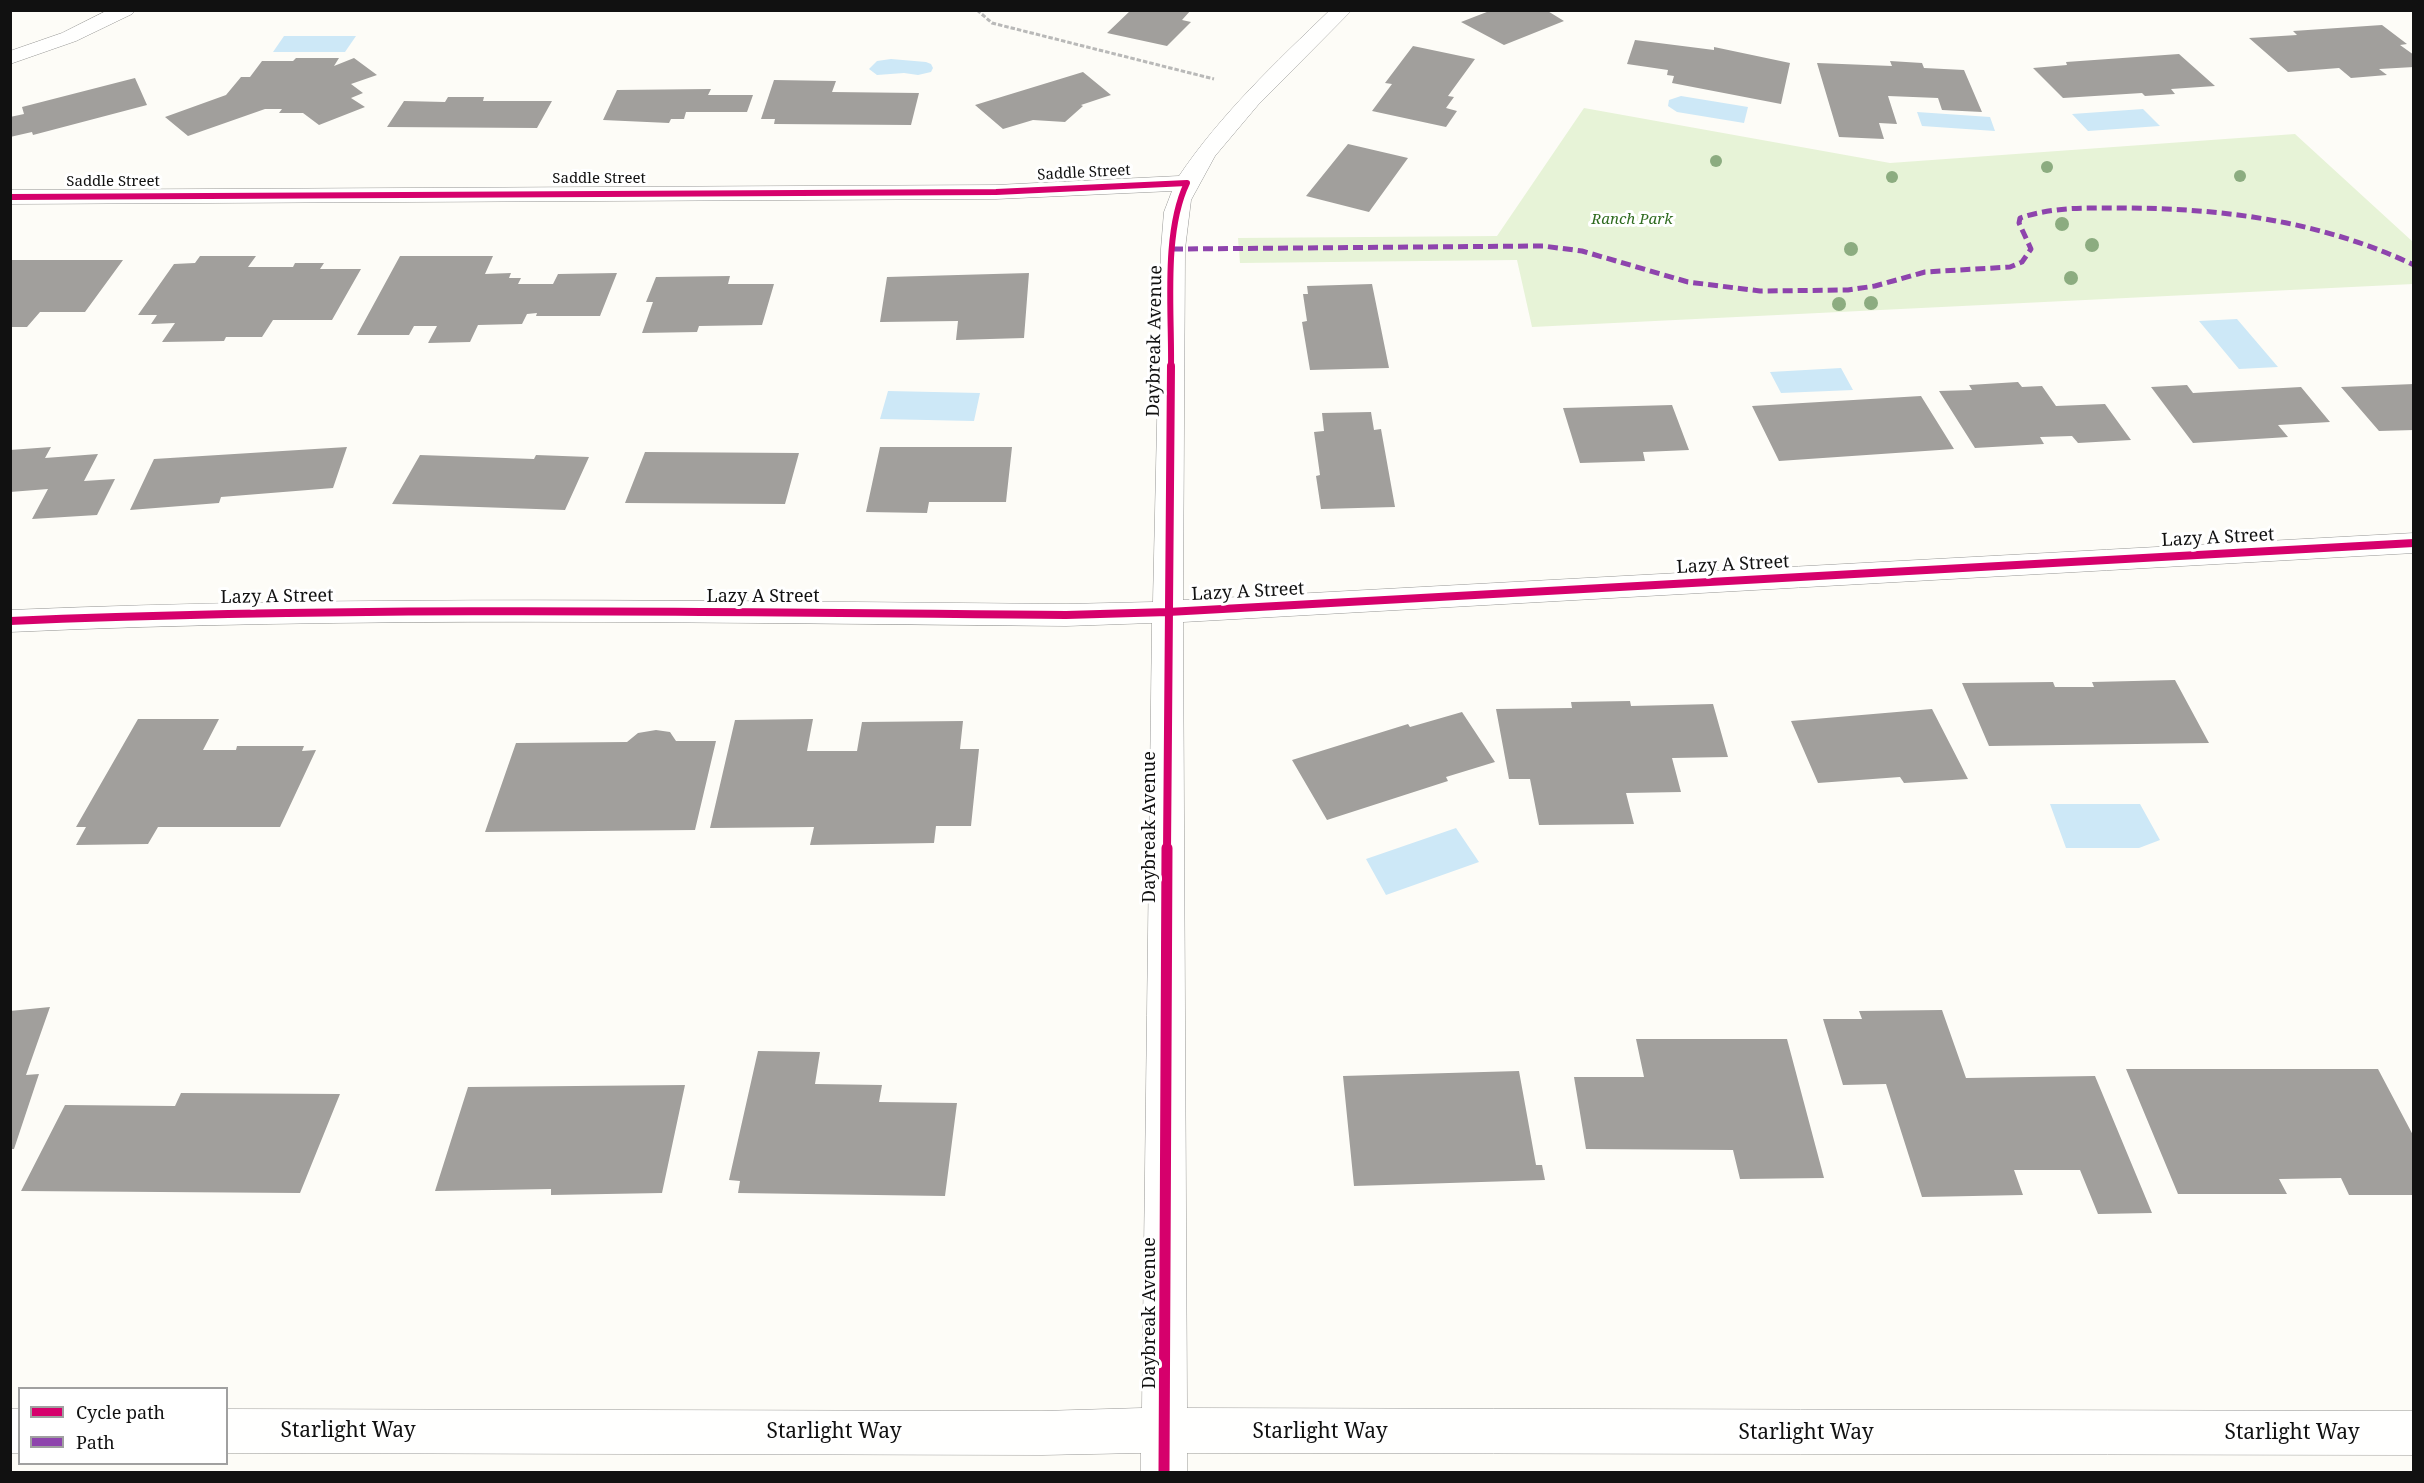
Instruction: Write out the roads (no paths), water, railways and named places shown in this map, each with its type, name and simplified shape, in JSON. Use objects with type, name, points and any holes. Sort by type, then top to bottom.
[{"type":"street","points":[[10,58],[69,37],[125,10]]},
{"type":"street","name":"Daybreak Avenue","points":[[1165,1451],[1168,612],[1173,249],[1179,200],[1207,151],[1342,10]]},
{"type":"street","name":"Saddle Street","points":[[10,197],[984,192],[1187,183]]},
{"type":"street","name":"Lazy A Street","points":[[10,621],[166,615],[449,611],[1066,615],[1168,612],[2414,543]]},
{"type":"street","name":"Starlight Way","points":[[228,1431],[1041,1432],[1165,1451],[2414,1434]]},
{"type":"water","points":[[284,36],[356,36],[345,52],[273,52]]},
{"type":"water","points":[[891,59],[926,62],[933,68],[931,72],[918,75],[904,73],[877,75],[869,69],[877,61]]},
{"type":"water","points":[[1681,96],[1748,107],[1744,123],[1677,112],[1668,106],[1669,100]]},
{"type":"water","points":[[2143,109],[2160,126],[2088,131],[2072,114]]},
{"type":"water","points":[[1917,112],[1990,117],[1995,131],[1922,126]]},
{"type":"water","points":[[2237,319],[2278,367],[2239,369],[2199,321]]},
{"type":"water","points":[[1841,368],[1853,390],[1781,393],[1770,372]]},
{"type":"water","points":[[888,391],[980,393],[974,421],[880,419]]},
{"type":"water","points":[[2050,804],[2140,804],[2160,840],[2139,848],[2066,848]]},
{"type":"water","points":[[1456,828],[1479,862],[1386,895],[1366,859]]},
{"type":"park label","name":"Ranch Park","points":[[1632,220]]}]
